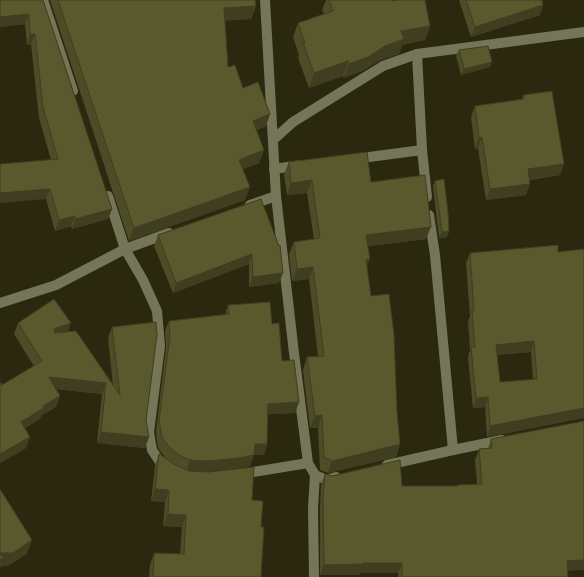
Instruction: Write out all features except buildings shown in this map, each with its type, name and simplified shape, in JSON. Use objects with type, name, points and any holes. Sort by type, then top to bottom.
[{"type":"street","points":[[44,0],[76,98]]},
{"type":"street","points":[[265,0],[276,196],[308,462],[314,475],[314,577]]},
{"type":"street","points":[[273,140],[293,122],[383,66],[417,54],[584,32]]},
{"type":"street","points":[[417,54],[422,150],[435,255],[453,450]]},
{"type":"street","points":[[344,160],[422,150]]},
{"type":"street","points":[[274,169],[313,164]]},
{"type":"street","points":[[105,188],[125,249],[143,280],[157,311],[160,346],[148,432],[152,450],[160,462],[172,471]]},
{"type":"street","points":[[240,208],[276,196]]},
{"type":"street","points":[[0,303],[56,285],[125,249],[175,231]]},
{"type":"street","points":[[379,467],[515,438]]},
{"type":"street","points":[[230,475],[308,462]]},
{"type":"street","points":[[314,475],[327,480],[349,474]]}]
